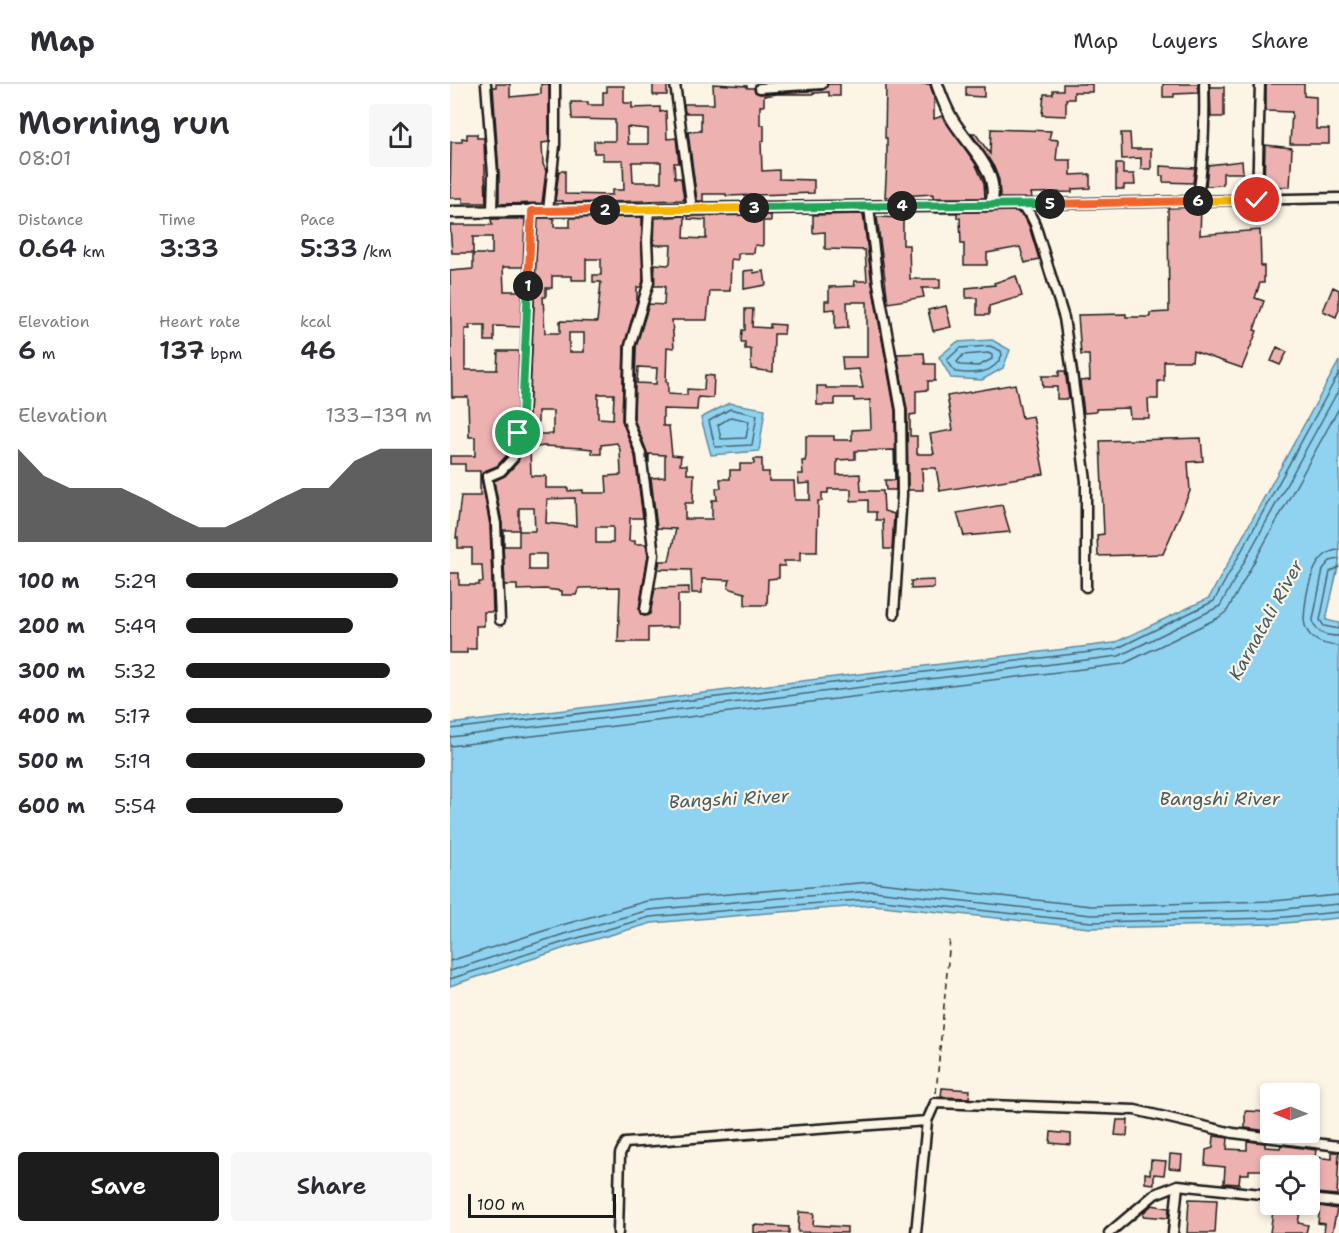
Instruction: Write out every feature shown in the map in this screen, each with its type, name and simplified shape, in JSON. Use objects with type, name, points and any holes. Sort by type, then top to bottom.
[{"type":"street","points":[[486,84],[493,174],[492,211]]},
{"type":"street","points":[[548,210],[555,145],[555,84]]},
{"type":"street","points":[[675,84],[692,209]]},
{"type":"street","points":[[760,88],[822,84]]},
{"type":"street","points":[[937,84],[953,120],[991,176],[993,197],[991,205]]},
{"type":"street","points":[[1197,201],[1202,174],[1205,131],[1204,84]]},
{"type":"street","points":[[1257,200],[1260,84]]},
{"type":"street","points":[[450,212],[1019,205],[1339,198]]},
{"type":"street","points":[[1019,205],[1030,214],[1035,224],[1064,318],[1086,481],[1086,587]]},
{"type":"street","points":[[869,207],[880,294],[902,410],[902,495],[894,614]]},
{"type":"street","points":[[645,610],[654,555],[641,454],[628,420],[630,346],[649,282],[647,241],[649,209]]},
{"type":"street","points":[[500,620],[496,524],[487,477],[501,471],[513,458],[522,416],[532,211]]},
{"type":"street","points":[[916,1233],[927,1121],[935,1103],[1135,1110],[1233,1133],[1339,1146]]},
{"type":"street","points":[[618,1233],[620,1154],[625,1143],[927,1121]]},
{"type":"street","points":[[1109,1233],[1155,1194],[1178,1185],[1260,1194]]},
{"type":"street","points":[[1173,1233],[1178,1185]]},
{"type":"street","points":[[1320,1200],[1339,1202]]},
{"type":"path","points":[[935,1103],[950,939]]},
{"type":"water","points":[[992,340],[1010,350],[1003,368],[982,380],[951,378],[939,357],[957,342]]},
{"type":"water","points":[[1339,361],[1339,563],[1326,620],[1339,623],[1339,918],[1274,924],[1090,928],[873,905],[768,913],[652,923],[568,947],[450,986],[450,724],[1114,643],[1209,598]]},
{"type":"water","points":[[729,403],[765,409],[759,451],[711,455],[701,418]]},
{"type":"building","points":[[496,84],[510,84],[510,97],[541,94],[541,84],[549,84],[549,142],[542,143],[543,164],[546,171],[542,203],[499,204],[493,87],[496,87]]},
{"type":"building","points":[[653,84],[667,84],[667,95],[653,95]]},
{"type":"building","points":[[713,84],[747,86],[747,88],[754,88],[755,92],[760,94],[822,90],[828,84],[840,84],[840,96],[829,96],[829,92],[777,94],[764,96],[764,106],[760,106],[760,125],[764,125],[764,141],[761,141],[762,171],[779,170],[779,179],[814,180],[814,193],[726,196],[726,194],[703,194],[703,201],[697,201],[688,132],[701,131],[701,113],[685,113],[684,104],[714,104]]},
{"type":"building","points":[[886,84],[930,84],[934,98],[934,119],[942,116],[975,163],[984,183],[985,198],[933,198],[933,194],[885,197]]},
{"type":"building","points":[[1063,84],[1092,84],[1092,92],[1074,92],[1074,99],[1066,99],[1066,116],[1042,115],[1044,94],[1053,94],[1053,90],[1063,90]]},
{"type":"building","points":[[1163,84],[1198,84],[1198,93],[1163,97]]},
{"type":"building","points":[[1266,84],[1304,84],[1304,96],[1316,97],[1316,129],[1329,129],[1329,144],[1290,144],[1292,112],[1266,111]]},
{"type":"building","points":[[607,86],[624,86],[624,103],[632,103],[632,108],[660,107],[660,112],[666,111],[667,139],[676,138],[679,163],[674,163],[675,178],[681,178],[684,200],[563,203],[563,201],[555,201],[559,171],[565,171],[565,194],[612,195],[612,190],[624,190],[623,160],[603,160],[603,153],[594,153],[594,141],[615,141],[615,120],[572,119],[571,102],[603,105],[603,92],[607,92]],"holes":[[[627,127],[648,129],[648,144],[628,144]],[[632,162],[661,162],[661,182],[633,182]]]},
{"type":"building","points":[[966,87],[984,87],[984,97],[966,96]]},
{"type":"building","points":[[1210,87],[1224,87],[1224,117],[1211,117]]},
{"type":"building","points":[[991,129],[1051,131],[1049,139],[1058,140],[1056,160],[1071,160],[1071,175],[1090,174],[1090,188],[1072,189],[1072,192],[1031,193],[1032,198],[1000,198],[999,180],[994,167],[971,133],[975,133],[990,154]]},
{"type":"building","points":[[1121,133],[1130,133],[1131,149],[1151,149],[1151,169],[1141,169],[1141,158],[1122,159]]},
{"type":"building","points":[[467,134],[477,134],[477,138],[484,138],[486,203],[463,203],[463,198],[450,198],[451,142],[462,142],[462,138],[467,139]]},
{"type":"building","points":[[1265,145],[1292,148],[1290,187],[1264,186]]},
{"type":"building","points":[[1242,161],[1243,173],[1223,173],[1223,185],[1206,186],[1208,165]]},
{"type":"building","points":[[1116,164],[1123,164],[1123,174],[1134,174],[1135,185],[1124,185],[1124,189],[1116,189]]},
{"type":"building","points":[[1160,166],[1195,168],[1193,183],[1163,182],[1163,176],[1160,176]]},
{"type":"building","points":[[1201,207],[1200,235],[1260,230],[1264,283],[1260,283],[1255,298],[1264,301],[1254,330],[1257,331],[1242,368],[1193,351],[1192,361],[1164,361],[1164,381],[1158,381],[1158,399],[1148,399],[1149,418],[1130,418],[1129,408],[1096,409],[1096,412],[1084,413],[1080,381],[1090,380],[1089,355],[1081,355],[1078,315],[1126,314],[1126,317],[1150,317],[1150,313],[1169,312],[1168,208]]},
{"type":"building","points":[[1016,211],[1025,218],[1029,226],[1039,259],[1025,263],[1020,247],[987,253],[987,265],[964,265],[964,244],[961,244],[960,218],[957,218],[957,213],[934,213]]},
{"type":"building","points":[[863,214],[872,284],[895,411],[896,490],[886,490],[885,480],[895,480],[894,450],[855,451],[855,459],[837,460],[837,475],[860,474],[861,491],[883,491],[884,511],[894,514],[892,549],[884,549],[883,520],[876,520],[876,512],[868,512],[868,500],[851,501],[851,489],[828,489],[828,493],[822,493],[822,501],[818,501],[817,552],[800,552],[800,561],[784,561],[785,566],[779,566],[779,578],[768,579],[767,605],[745,605],[745,593],[728,588],[730,580],[702,579],[702,593],[692,593],[691,570],[658,569],[660,561],[669,561],[676,529],[657,528],[651,478],[665,477],[665,455],[649,454],[649,463],[634,419],[636,347],[649,304],[664,305],[665,286],[654,286],[655,264],[668,265],[670,263],[671,245],[654,245],[655,218],[685,216],[684,238],[706,239],[706,220],[688,219],[688,216],[771,215],[771,221],[763,221],[763,246],[755,245],[754,253],[738,254],[738,260],[731,259],[730,291],[710,291],[707,320],[672,320],[674,348],[667,347],[668,394],[687,395],[687,389],[704,390],[705,375],[714,376],[713,398],[698,397],[697,410],[663,409],[663,426],[669,426],[672,455],[681,456],[680,465],[687,465],[687,474],[694,474],[693,503],[685,503],[685,519],[712,519],[712,500],[717,500],[716,488],[721,488],[720,479],[730,479],[730,470],[740,470],[740,464],[754,464],[754,459],[762,459],[762,472],[769,472],[769,481],[794,481],[795,500],[810,500],[810,483],[799,484],[798,474],[803,474],[802,461],[805,461],[806,456],[806,436],[834,436],[834,440],[852,440],[852,430],[871,429],[870,400],[854,401],[854,398],[835,398],[835,405],[817,405],[817,386],[863,388],[859,369],[843,370],[842,357],[867,357],[867,302],[847,302],[848,328],[835,329],[835,309],[825,310],[825,301],[829,301],[829,287],[855,286],[854,281],[867,281],[865,250],[825,249],[825,232],[813,233],[813,215]],"holes":[[[638,367],[657,368],[656,384],[637,383]]]},
{"type":"building","points":[[642,217],[643,281],[641,287],[637,287],[637,301],[624,346],[622,420],[635,456],[643,518],[630,518],[629,541],[635,541],[635,544],[646,544],[648,555],[639,609],[641,615],[650,614],[655,588],[689,587],[689,595],[678,595],[678,627],[648,628],[648,642],[618,642],[620,587],[579,588],[576,595],[562,595],[562,591],[517,590],[517,585],[505,585],[502,523],[494,481],[505,476],[518,462],[529,417],[538,218],[554,218],[554,227],[570,227],[570,218]],"holes":[[[586,259],[601,259],[601,275],[593,275],[593,282],[601,282],[597,322],[560,321],[560,333],[545,333],[543,297],[546,297],[546,288],[552,288],[552,276],[572,276],[572,280],[586,280]],[[569,333],[584,333],[584,352],[569,352]],[[598,394],[614,394],[613,419],[598,418]],[[538,411],[553,411],[553,434],[538,434]],[[617,443],[620,450],[621,475],[606,476],[607,493],[583,493],[583,490],[568,491],[568,488],[546,488],[546,476],[531,476],[530,448],[544,446],[583,448],[592,449],[592,454],[601,454],[601,445]],[[575,498],[576,526],[546,523],[547,499]],[[519,508],[534,508],[535,531],[519,531],[519,546],[504,546],[504,530],[519,530]],[[596,527],[613,527],[613,543],[596,543]],[[529,554],[546,554],[546,570],[529,570]]]},
{"type":"building","points":[[877,217],[903,218],[903,245],[909,245],[910,279],[940,279],[940,288],[922,288],[924,297],[888,303]]},
{"type":"building","points":[[491,219],[525,219],[523,267],[503,267],[504,291],[522,291],[521,327],[494,326],[494,341],[485,341],[485,325],[469,325],[470,329],[465,329],[465,370],[497,370],[498,351],[519,351],[517,415],[507,455],[497,466],[484,471],[481,476],[490,525],[493,612],[484,612],[484,626],[476,626],[476,649],[467,649],[467,653],[450,653],[450,573],[459,573],[459,585],[479,585],[479,582],[483,582],[482,565],[472,565],[472,548],[458,548],[458,538],[456,538],[461,496],[480,496],[480,471],[465,471],[465,464],[450,464],[450,456],[475,456],[475,437],[469,437],[468,397],[452,397],[450,271],[473,269],[473,254],[492,254],[492,237],[473,237],[473,253],[452,253],[450,225],[492,225]]},
{"type":"building","points":[[753,270],[754,273],[764,271],[766,285],[744,289],[744,271]]},
{"type":"building","points":[[1016,276],[1022,296],[989,306],[989,315],[977,315],[977,298],[966,298],[966,288],[995,285],[994,283]]},
{"type":"building","points":[[1333,287],[1339,290],[1339,309],[1336,317],[1323,311]]},
{"type":"building","points":[[946,306],[951,327],[933,331],[928,310]]},
{"type":"building","points":[[745,309],[753,309],[752,327],[770,328],[770,324],[785,325],[784,334],[774,334],[773,372],[751,369],[751,349],[745,349],[745,342],[741,342],[742,330],[745,330]]},
{"type":"building","points":[[1277,347],[1287,352],[1280,365],[1271,361]]},
{"type":"building","points":[[924,353],[925,364],[935,364],[935,381],[928,381],[928,390],[916,391],[916,414],[910,415],[910,436],[917,436],[917,454],[934,454],[930,434],[953,430],[947,396],[1015,384],[1022,418],[1033,416],[1044,474],[940,491],[936,468],[922,468],[923,490],[908,490],[907,410],[897,354]]},
{"type":"building","points":[[1059,371],[1065,371],[1069,399],[1057,399],[1057,387],[1043,387],[1042,376],[1059,376]]},
{"type":"building","points":[[1201,438],[1203,461],[1188,462],[1190,491],[1163,554],[1098,556],[1097,535],[1104,534],[1100,441]]},
{"type":"building","points":[[1002,505],[1010,532],[964,536],[957,513]]},
{"type":"building","points":[[934,580],[934,588],[911,589],[911,581]]},
{"type":"building","points":[[942,1088],[970,1090],[969,1098],[941,1097]]},
{"type":"building","points":[[1245,1111],[1260,1112],[1260,1130],[1245,1128]]},
{"type":"building","points":[[1117,1120],[1128,1120],[1127,1136],[1115,1135]]},
{"type":"building","points":[[1051,1132],[1071,1134],[1071,1145],[1050,1143]]},
{"type":"building","points":[[1214,1136],[1228,1138],[1227,1149],[1247,1150],[1247,1141],[1265,1143],[1265,1147],[1280,1148],[1281,1145],[1316,1150],[1315,1155],[1260,1155],[1260,1170],[1249,1170],[1249,1174],[1240,1174],[1239,1184],[1224,1183],[1225,1167],[1205,1165],[1206,1150],[1213,1148]]},
{"type":"building","points":[[1332,1152],[1339,1152],[1337,1195],[1320,1193],[1320,1158],[1332,1159]]},
{"type":"building","points":[[1170,1154],[1182,1155],[1181,1169],[1169,1168]]},
{"type":"building","points":[[1151,1160],[1166,1161],[1164,1175],[1154,1174],[1154,1184],[1145,1183],[1145,1173],[1150,1174]]},
{"type":"building","points":[[1189,1199],[1217,1200],[1215,1233],[1187,1233]]},
{"type":"building","points":[[1152,1205],[1169,1208],[1168,1218],[1143,1216],[1143,1213]]},
{"type":"building","points":[[1320,1206],[1337,1209],[1332,1233],[1324,1233],[1325,1224],[1318,1223]]},
{"type":"building","points":[[799,1212],[814,1213],[813,1225],[847,1227],[847,1233],[798,1232]]},
{"type":"building","points":[[1272,1215],[1300,1215],[1298,1223],[1308,1225],[1306,1233],[1270,1233]]},
{"type":"building","points":[[754,1225],[789,1227],[789,1233],[754,1233]]},
{"type":"route","points":[[518,433],[522,416],[532,211],[1257,200]]},
{"type":"water label","name":"Karnatali River","points":[[1266,620]]},
{"type":"water label","name":"Bangshi River","points":[[729,799]]},
{"type":"water label","name":"Bangshi River","points":[[1220,799]]}]
